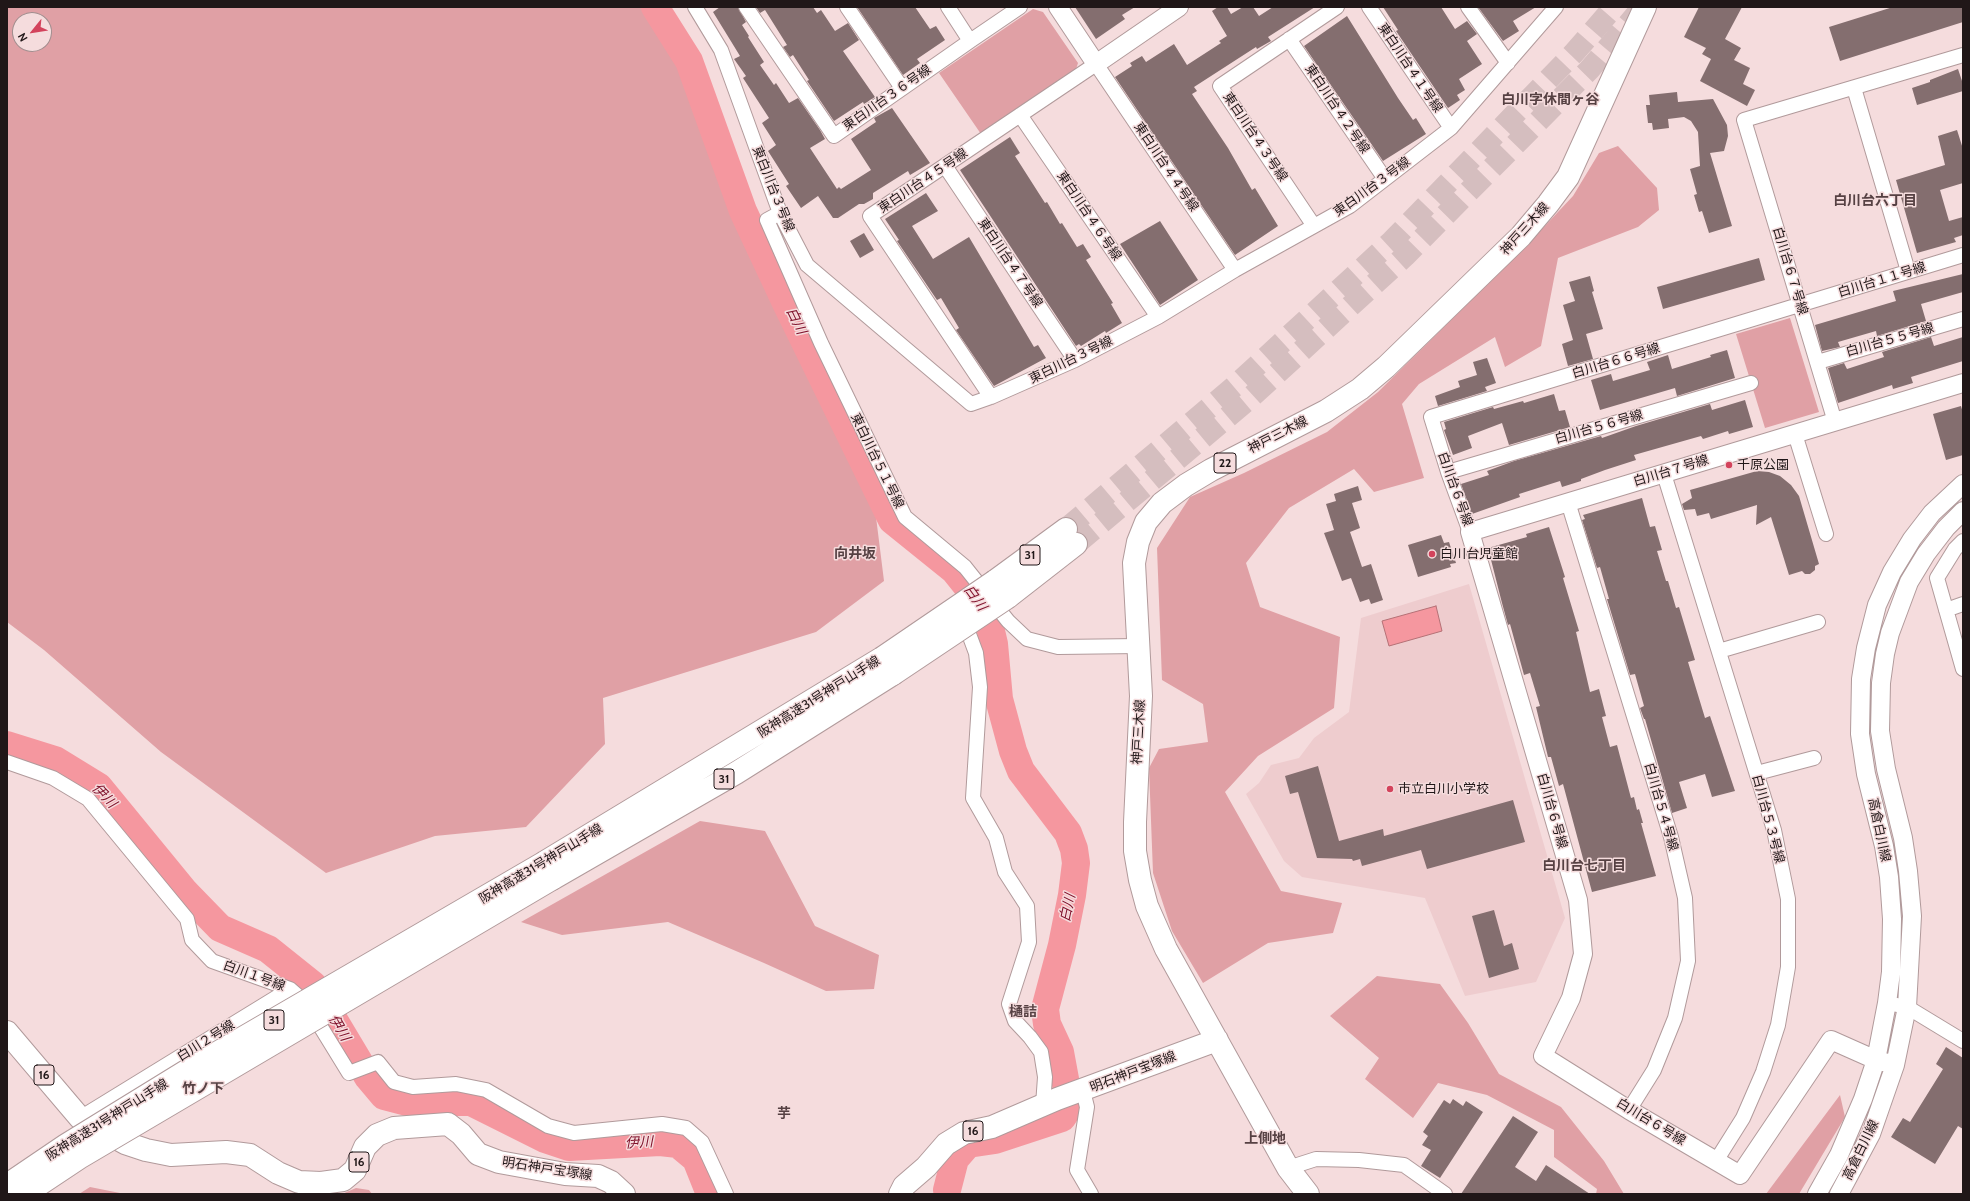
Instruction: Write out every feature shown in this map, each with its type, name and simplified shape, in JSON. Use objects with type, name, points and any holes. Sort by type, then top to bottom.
[{"type":"main road","name":"神戸三木線","points":[[1217,1040],[1166,950],[1147,906],[1140,880],[1135,851],[1141,696],[1134,563],[1138,542],[1146,522],[1162,503],[1186,485],[1211,470],[1326,411],[1360,389],[1386,367],[1521,236],[1568,177],[1645,7]]},
{"type":"main road","name":"阪神高速31号神戸山手線","points":[[7,1185],[66,1145],[196,1065],[548,870],[736,773],[888,666],[994,588],[1071,536]]},
{"type":"main road","name":"阪神高速31号神戸山手線","points":[[25,1194],[79,1158],[548,870]]},
{"type":"main road","name":"明石神戸宝塚線","points":[[7,1032],[80,1118],[125,1143],[146,1150],[171,1155],[226,1152],[250,1155],[278,1173],[299,1182],[321,1183],[343,1180],[355,1170],[365,1147],[377,1135],[394,1128],[448,1124],[460,1134],[478,1154],[499,1162],[565,1174],[598,1176],[611,1182],[624,1194]]},
{"type":"main road","name":"明石神戸宝塚線","points":[[902,1190],[926,1167],[946,1144],[964,1133],[992,1127],[1050,1102],[1217,1040]]},
{"type":"main road","points":[[1217,1040],[1288,1168],[1308,1194]]},
{"type":"street","name":"東白川台３号線","points":[[695,7],[721,50],[780,212],[807,265],[971,404],[991,398],[1075,360],[1158,317],[1235,270],[1350,206],[1451,128],[1556,7]]},
{"type":"street","name":"東白川台３６号線","points":[[746,7],[834,136],[970,40],[1020,7]]},
{"type":"street","points":[[847,7],[902,88]]},
{"type":"street","points":[[948,7],[970,40]]},
{"type":"street","points":[[1058,7],[1096,64],[1179,7]]},
{"type":"street","name":"東白川台４３号線","points":[[1314,226],[1220,86],[1337,7]]},
{"type":"street","name":"東白川台４１号線","points":[[1369,7],[1451,128]]},
{"type":"street","points":[[1468,7],[1508,63]]},
{"type":"street","name":"東白川台４２号線","points":[[1289,39],[1385,179]]},
{"type":"street","points":[[1908,271],[1854,88],[1963,55]]},
{"type":"street","name":"東白川台４５号線","points":[[991,398],[870,216],[1096,64]]},
{"type":"street","name":"東白川台４４号線","points":[[1096,64],[1235,270]]},
{"type":"street","name":"白川台６７号線","points":[[1835,422],[1744,120],[1854,88]]},
{"type":"street","name":"東白川台４６号線","points":[[1020,116],[1158,317]]},
{"type":"street","name":"東白川台４７号線","points":[[945,166],[1075,360]]},
{"type":"street","name":"東白川台５１号線","points":[[780,212],[767,220],[820,343],[905,517],[965,568],[994,588]]},
{"type":"street","name":"白川台１１号線","points":[[1800,306],[1963,255]]},
{"type":"street","name":"白川台６６号線","points":[[1431,417],[1800,306]]},
{"type":"street","name":"白川台５５号線","points":[[1818,362],[1963,319]]},
{"type":"street","name":"白川台５６号線","points":[[1448,472],[1751,383]]},
{"type":"street","name":"白川台７号線","points":[[1470,532],[1963,383]]},
{"type":"street","name":"白川台６号線","points":[[1431,417],[1448,472],[1470,532],[1578,900],[1582,954],[1571,998],[1543,1056],[1629,1110],[1740,1175],[1831,1040],[1876,1060]]},
{"type":"street","points":[[1795,434],[1826,534]]},
{"type":"street","name":"白川台５３号線","points":[[1664,474],[1774,830],[1788,899],[1788,967],[1778,1025],[1764,1072],[1744,1118],[1716,1161]]},
{"type":"street","name":"高倉白川線","points":[[1817,1194],[1839,1155],[1863,1099],[1876,1060],[1888,1003],[1891,972],[1892,919],[1884,846],[1866,774],[1860,734],[1861,679],[1871,624],[1892,572],[1912,539],[1932,513],[1963,484]]},
{"type":"street","name":"白川台５４号線","points":[[1568,502],[1671,837],[1685,898],[1688,961],[1675,1018],[1654,1070],[1629,1110]]},
{"type":"street","name":"高倉白川線","points":[[1839,1194],[1872,1134],[1894,1065],[1907,1007],[1911,909],[1903,838],[1886,770],[1880,731],[1881,683],[1890,633],[1909,582],[1926,554],[1946,528],[1963,511]]},
{"type":"street","points":[[1963,541],[1955,549],[1937,578],[1963,669]]},
{"type":"street","points":[[1050,1102],[1041,1052],[1030,1037],[1015,1021],[1009,1004],[1029,942],[1027,906],[1005,872],[996,838],[973,798],[980,687],[976,653],[957,600],[994,588],[1008,621],[1027,639],[1058,647],[1139,646]]},
{"type":"street","points":[[1946,610],[1963,604]]},
{"type":"street","points":[[1719,651],[1818,622]]},
{"type":"street","points":[[1757,774],[1814,758]]},
{"type":"street","name":"白川１号線","points":[[7,762],[53,778],[88,798],[187,919],[192,940],[212,961],[290,988],[306,1003],[349,1073],[378,1062],[394,1082],[413,1087],[456,1084],[486,1090],[548,1126],[574,1133],[662,1124],[686,1128],[702,1142],[726,1194]]},
{"type":"street","name":"白川２号線","points":[[80,1118],[290,988]]},
{"type":"street","points":[[1888,1003],[1907,1007],[1963,1041]]},
{"type":"street","points":[[1876,1060],[1894,1065]]},
{"type":"street","points":[[1083,1091],[1087,1107],[1077,1170],[1091,1194]]},
{"type":"street","points":[[1288,1168],[1316,1159],[1359,1160],[1404,1166],[1446,1194]]},
{"type":"shaded area","points":[[7,7],[646,7],[688,71],[718,162],[729,209],[874,501],[884,581],[816,632],[603,698],[605,744],[526,827],[435,836],[326,873],[161,752],[44,650],[7,622]]},
{"type":"shaded area","points":[[1033,9],[1043,12],[1078,63],[1075,72],[981,134],[939,73]]},
{"type":"shaded area","points":[[1618,146],[1657,188],[1659,210],[1638,227],[1558,258],[1541,346],[1505,367],[1495,337],[1419,384],[1402,404],[1424,478],[1374,492],[1354,469],[1289,508],[1246,563],[1260,607],[1340,637],[1334,708],[1258,756],[1225,792],[1281,891],[1342,903],[1333,933],[1268,943],[1203,983],[1172,931],[1153,873],[1149,768],[1159,749],[1208,742],[1203,704],[1162,680],[1157,548],[1190,497],[1244,473],[1327,432],[1378,392],[1526,246],[1573,196],[1599,153]]},
{"type":"shaded area","points":[[1790,318],[1819,412],[1765,428],[1736,334]]},
{"type":"shaded area","name":"市立白川小学校","points":[[1469,584],[1565,918],[1536,982],[1465,996],[1425,898],[1302,877],[1284,861],[1246,794],[1259,783],[1271,765],[1299,758],[1314,738],[1349,712],[1361,618]]},
{"type":"shaded area","points":[[1436,606],[1442,631],[1389,646],[1382,621]]},
{"type":"shaded area","points":[[700,821],[765,831],[815,926],[879,955],[874,989],[826,991],[668,922],[562,935],[521,922]]},
{"type":"shaded area","points":[[1377,976],[1440,984],[1468,1023],[1499,1074],[1561,1107],[1604,1161],[1624,1194],[1596,1194],[1597,1189],[1554,1157],[1554,1130],[1487,1095],[1438,1083],[1413,1118],[1365,1079],[1379,1058],[1330,1016]]},
{"type":"shaded area","points":[[1840,1095],[1845,1117],[1799,1194],[1766,1194]]},
{"type":"shaded area","points":[[90,1187],[125,1194],[79,1194]]},
{"type":"shaded area","points":[[356,1188],[369,1190],[372,1194],[342,1194]]},
{"type":"building","points":[[720,7],[738,7],[746,22],[742,25],[764,62],[760,65],[774,85],[776,83],[789,103],[798,98],[820,130],[825,139],[810,148],[837,189],[839,187],[841,189],[871,170],[851,139],[876,122],[874,118],[892,108],[930,163],[910,175],[908,171],[873,193],[873,199],[864,204],[859,204],[838,218],[833,218],[818,196],[801,208],[786,186],[789,184],[768,151],[776,145],[762,123],[769,118],[743,78],[746,76],[734,59],[740,56],[713,12]]},
{"type":"building","points":[[756,7],[813,7],[817,13],[821,10],[835,31],[848,23],[859,40],[843,51],[875,97],[864,104],[863,102],[834,121],[807,81],[809,80],[793,55],[790,57],[783,47],[787,45],[765,10],[760,13]]},
{"type":"building","points":[[857,7],[915,7],[930,29],[936,26],[945,40],[917,59],[920,63],[903,75]]},
{"type":"building","points":[[1075,7],[1135,7],[1122,15],[1125,19],[1096,39]]},
{"type":"building","points":[[1218,7],[1227,7],[1231,14],[1243,7],[1253,7],[1259,16],[1273,7],[1315,7],[1268,37],[1271,41],[1257,49],[1256,47],[1194,87],[1197,91],[1192,94],[1228,148],[1252,190],[1255,188],[1278,226],[1235,255],[1115,77],[1132,66],[1130,63],[1142,56],[1146,62],[1174,44],[1187,65],[1221,43],[1219,41],[1227,36],[1212,11]]},
{"type":"building","points":[[1383,7],[1441,7],[1455,29],[1467,21],[1477,34],[1467,41],[1482,64],[1459,79],[1465,90],[1457,95],[1460,100],[1448,108],[1396,31],[1398,30]]},
{"type":"building","points":[[1478,7],[1536,7],[1513,21],[1519,31],[1503,41]]},
{"type":"building","points":[[1699,7],[1742,7],[1725,39],[1741,48],[1734,60],[1750,68],[1743,84],[1755,90],[1747,106],[1700,81],[1711,59],[1702,54],[1706,48],[1684,37]]},
{"type":"building","points":[[1893,7],[1963,7],[1963,22],[1840,61],[1829,27]]},
{"type":"building","points":[[1347,16],[1398,98],[1413,120],[1416,118],[1426,134],[1383,161],[1304,46]]},
{"type":"building","points":[[1958,69],[1963,84],[1963,91],[1917,105],[1912,88],[1930,82],[1930,80]]},
{"type":"building","points":[[1677,92],[1678,102],[1713,99],[1727,125],[1728,136],[1724,151],[1710,153],[1732,226],[1709,233],[1702,211],[1699,212],[1694,195],[1697,194],[1690,169],[1700,166],[1698,132],[1691,121],[1684,117],[1668,119],[1669,128],[1653,130],[1652,123],[1648,123],[1646,105],[1650,105],[1649,95]]},
{"type":"building","points":[[1957,130],[1963,149],[1963,183],[1940,190],[1949,221],[1963,217],[1963,235],[1954,238],[1956,242],[1917,253],[1896,180],[1945,165],[1938,136]]},
{"type":"building","points":[[1010,137],[1020,153],[1015,156],[1045,203],[1047,202],[1060,224],[1062,223],[1077,247],[1083,244],[1091,257],[1086,260],[1113,303],[1111,304],[1122,323],[1106,333],[1105,331],[1081,346],[1079,344],[1076,346],[960,170]]},
{"type":"building","points":[[926,193],[938,211],[912,226],[933,259],[969,237],[1034,347],[1038,345],[1046,358],[994,386],[956,330],[959,328],[941,298],[937,300],[897,241],[899,240],[885,219]]},
{"type":"building","points":[[1160,221],[1198,280],[1160,305],[1120,244]]},
{"type":"building","points":[[864,233],[874,250],[860,258],[850,241]]},
{"type":"building","points":[[1759,258],[1765,280],[1663,309],[1657,287]]},
{"type":"building","points":[[1963,274],[1963,292],[1921,304],[1926,321],[1877,336],[1876,331],[1838,342],[1840,347],[1822,351],[1815,325],[1896,301],[1893,291]]},
{"type":"building","points":[[1590,276],[1594,291],[1592,292],[1603,329],[1586,334],[1593,359],[1568,366],[1562,344],[1573,340],[1563,305],[1575,301],[1569,282]]},
{"type":"building","points":[[1931,337],[1934,346],[1963,337],[1963,361],[1911,377],[1913,383],[1893,389],[1892,385],[1838,403],[1828,368],[1844,363],[1847,369],[1884,357],[1882,352]]},
{"type":"building","points":[[1727,350],[1735,378],[1677,396],[1675,388],[1600,410],[1591,380],[1611,374],[1613,381],[1650,370],[1647,362],[1668,355],[1672,369],[1711,357],[1710,355]]},
{"type":"building","points":[[1487,358],[1496,383],[1485,387],[1487,391],[1438,406],[1435,396],[1460,387],[1458,381],[1477,375],[1473,362]]},
{"type":"building","points":[[1554,394],[1559,411],[1565,410],[1570,427],[1509,445],[1502,423],[1468,436],[1472,448],[1453,455],[1444,430],[1446,429],[1444,422],[1493,407],[1494,409],[1523,401],[1524,403]]},
{"type":"building","points":[[1745,400],[1753,427],[1729,434],[1728,431],[1703,439],[1701,436],[1634,455],[1636,460],[1581,479],[1581,481],[1562,487],[1560,481],[1519,494],[1520,497],[1472,514],[1461,484],[1489,475],[1487,471],[1514,461],[1601,436],[1602,438],[1636,426],[1710,404],[1712,410]]},
{"type":"building","points":[[1961,406],[1963,413],[1963,455],[1946,460],[1933,414]]},
{"type":"building","points":[[1757,471],[1769,472],[1780,476],[1791,485],[1799,496],[1819,564],[1815,566],[1815,570],[1810,574],[1805,574],[1802,571],[1789,575],[1771,517],[1756,525],[1757,505],[1711,519],[1709,513],[1697,516],[1695,509],[1684,510],[1682,504],[1692,498],[1690,490]]},
{"type":"building","points":[[1358,486],[1362,500],[1352,503],[1360,528],[1350,532],[1362,567],[1371,564],[1383,600],[1371,604],[1369,599],[1360,602],[1351,578],[1342,581],[1324,533],[1334,530],[1326,504],[1336,501],[1334,494]]},
{"type":"building","points":[[1642,498],[1650,527],[1655,526],[1662,550],[1657,551],[1676,608],[1679,607],[1695,660],[1688,662],[1705,718],[1710,716],[1735,791],[1712,797],[1705,774],[1679,782],[1687,808],[1672,813],[1645,719],[1640,708],[1644,706],[1635,674],[1630,675],[1607,599],[1609,599],[1600,567],[1597,568],[1582,520],[1585,519],[1583,515]]},
{"type":"building","points":[[1549,527],[1565,577],[1563,578],[1579,631],[1576,632],[1590,692],[1599,689],[1606,716],[1602,717],[1610,747],[1617,745],[1631,798],[1634,797],[1637,810],[1639,809],[1643,823],[1641,823],[1656,876],[1592,892],[1563,784],[1559,786],[1551,757],[1548,757],[1536,707],[1540,706],[1530,673],[1524,675],[1510,624],[1508,625],[1488,548],[1527,537],[1526,534]]},
{"type":"building","name":"白川台児童館","points":[[1441,535],[1444,543],[1449,542],[1456,563],[1450,564],[1451,567],[1418,577],[1408,545]]},
{"type":"building","points":[[1318,766],[1339,841],[1383,829],[1384,836],[1513,800],[1525,842],[1427,869],[1421,850],[1362,866],[1360,859],[1353,861],[1352,859],[1317,858],[1298,792],[1290,794],[1285,776]]},
{"type":"building","points":[[1494,910],[1504,946],[1512,943],[1519,969],[1489,978],[1472,916]]},
{"type":"building","points":[[1946,1047],[1963,1058],[1963,1129],[1958,1126],[1935,1164],[1891,1137],[1903,1118],[1910,1122],[1943,1069],[1936,1064]]},
{"type":"building","points":[[1453,1099],[1463,1106],[1466,1101],[1483,1112],[1440,1178],[1421,1166],[1431,1150],[1422,1145],[1428,1136],[1423,1132],[1444,1100],[1450,1104]]},
{"type":"building","points":[[1513,1116],[1538,1132],[1515,1167],[1536,1181],[1546,1165],[1590,1194],[1461,1194]]},
{"type":"waterway","name":"白川","points":[[655,7],[689,61],[743,211],[892,520],[954,570],[986,610],[994,644],[999,699],[1013,751],[1021,771],[1068,833],[1074,849],[1076,863],[1072,895],[1062,945],[1045,1009],[1047,1024],[1060,1052],[1070,1106],[1062,1118],[995,1140],[968,1144],[955,1159],[947,1190]]},
{"type":"waterway","name":"伊川","points":[[7,745],[55,760],[99,787],[185,892],[220,928],[268,949],[313,985],[368,1077],[384,1096],[407,1102],[471,1102],[545,1139],[569,1147],[660,1142],[678,1144],[696,1159],[710,1194]]},
{"type":"tunnel","points":[[1066,529],[1236,385],[1392,241],[1573,54],[1614,7]]},
{"type":"tunnel","points":[[1076,544],[1249,399],[1405,256],[1589,70],[1641,9]]},
{"type":"place","name":"千原公園","points":[[1729,465]]},
{"type":"place","name":"白川台児童館","points":[[1432,554]]},
{"type":"place","name":"市立白川小学校","points":[[1390,789]]},
{"type":"district","name":"白川字休間ヶ谷","points":[[1550,100]]},
{"type":"district","name":"白川台六丁目","points":[[1875,201]]},
{"type":"district","name":"向井坂","points":[[855,554]]},
{"type":"district","name":"白川台七丁目","points":[[1584,866]]},
{"type":"district","name":"樋詰","points":[[1023,1012]]},
{"type":"district","name":"竹ノ下","points":[[203,1089]]},
{"type":"district","name":"芋","points":[[784,1114]]},
{"type":"district","name":"上側地","points":[[1265,1139]]}]
